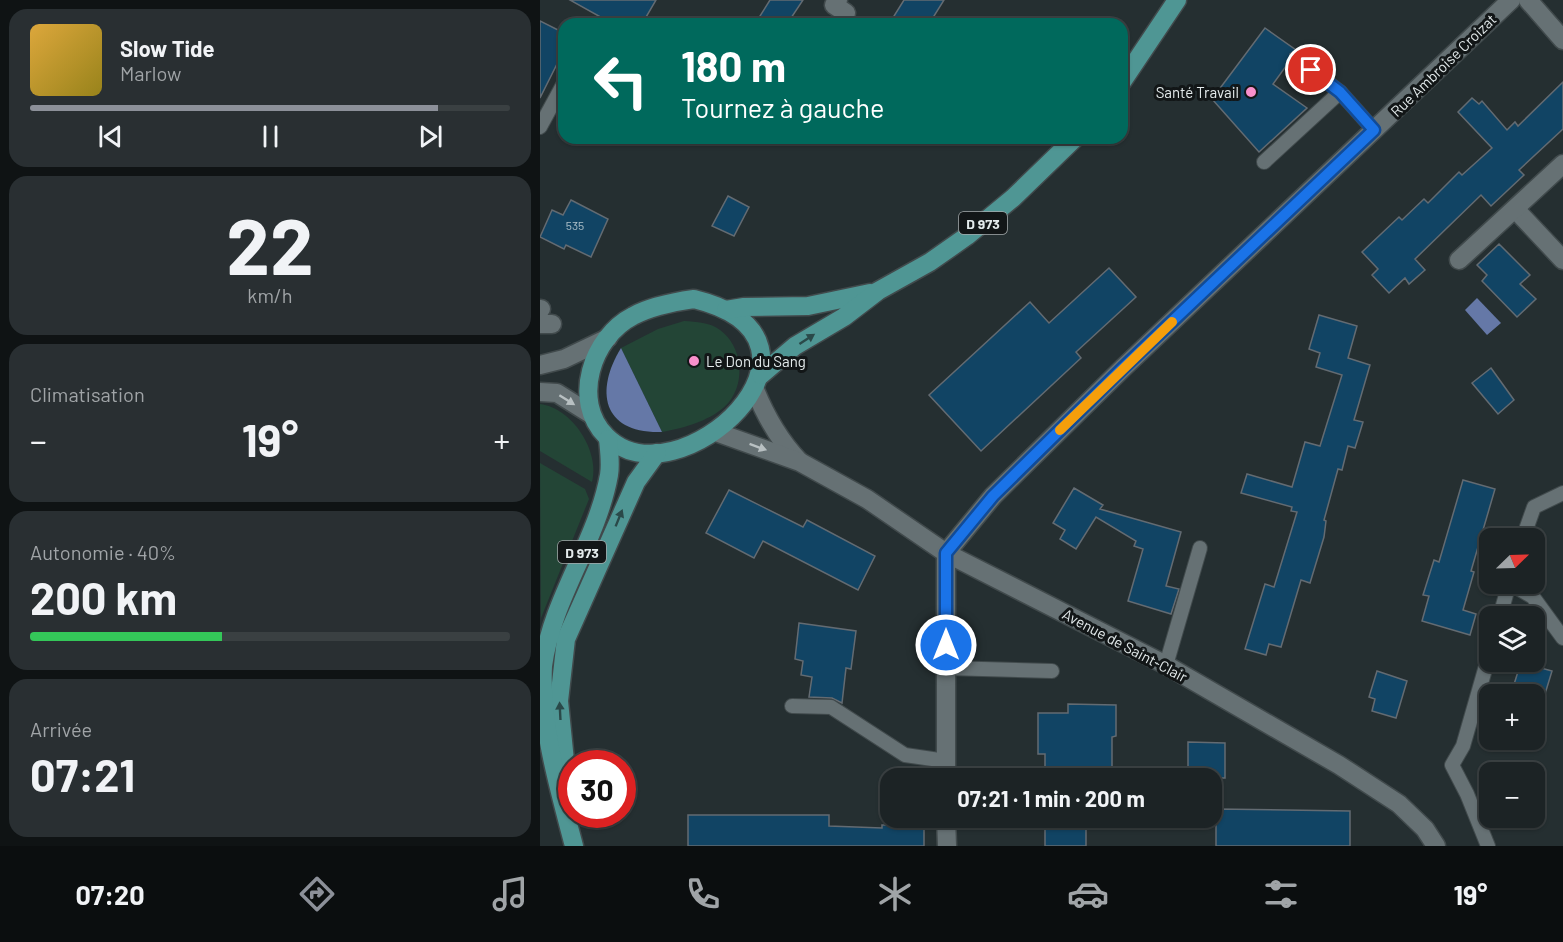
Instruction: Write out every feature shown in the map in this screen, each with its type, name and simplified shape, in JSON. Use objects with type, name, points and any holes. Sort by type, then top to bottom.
[{"type":"main road","points":[[1128,73],[1177,0]]},
{"type":"main road","name":"D 973","points":[[758,383],[795,346],[844,317],[878,291],[930,262],[967,236],[1013,198],[1069,144]]},
{"type":"main road","name":"D 973","points":[[726,310],[744,307],[808,306],[878,291]]},
{"type":"main road","points":[[694,299],[726,310],[747,326],[757,343],[761,359],[758,383],[742,408],[716,432],[689,445],[657,453],[633,451],[608,439],[592,415],[588,387],[594,358],[608,338],[632,316],[675,301],[694,299]]},
{"type":"main road","name":"D 973","points":[[574,846],[557,780],[543,706],[542,662],[560,606],[603,497],[610,473],[608,439]]},
{"type":"main road","name":"D 973","points":[[565,750],[559,701],[566,639],[636,482],[657,453]]},
{"type":"main road","name":"D 973","points":[[573,828],[574,846]]},
{"type":"street","name":"Rue Ambroise Croizat","points":[[946,553],[993,496],[1123,368],[1511,0]]},
{"type":"street","points":[[1528,0],[1563,40]]},
{"type":"street","points":[[1459,260],[1516,210],[1563,164]]},
{"type":"street","points":[[1516,210],[1563,260]]},
{"type":"street","points":[[540,365],[564,359],[608,338]]},
{"type":"street","name":"Avenue de Saint-Clair","points":[[758,383],[782,442],[800,462]]},
{"type":"street","points":[[540,392],[557,393],[592,415]]},
{"type":"street","name":"Avenue de Saint-Clair","points":[[716,432],[800,462],[867,499],[946,553],[1166,665],[1339,765],[1399,804],[1425,829],[1436,846]]},
{"type":"street","points":[[946,553],[946,768]]},
{"type":"street","points":[[946,828],[947,846]]},
{"type":"lane","points":[[1297,59],[1340,92],[1374,130]]},
{"type":"lane","points":[[540,127],[545,103],[558,89]]},
{"type":"lane","points":[[1264,162],[1340,92]]},
{"type":"lane","points":[[1527,528],[1534,507],[1563,494]]},
{"type":"lane","points":[[1166,665],[1200,548]]},
{"type":"lane","points":[[1528,594],[1533,597],[1563,638]]},
{"type":"lane","points":[[946,668],[1052,671]]},
{"type":"lane","points":[[1484,672],[1463,746],[1452,765],[1467,794],[1488,846]]},
{"type":"lane","points":[[792,706],[831,707],[905,755],[941,768]]},
{"type":"green space","points":[[684,321],[712,325],[727,337],[737,354],[738,384],[729,402],[715,414],[689,425],[662,432],[621,348],[658,329]]},
{"type":"green space","points":[[540,404],[552,407],[563,414],[581,433],[592,457],[592,482],[540,451]]},
{"type":"green space","points":[[540,463],[585,489],[589,499],[541,618]]},
{"type":"water","points":[[1477,298],[1501,323],[1487,335],[1465,310]]},
{"type":"water","points":[[621,348],[662,432],[642,431],[627,426],[616,418],[609,407],[608,380]]},
{"type":"building","points":[[570,0],[656,0],[646,18],[602,18]]},
{"type":"building","points":[[770,0],[803,0],[791,18],[759,18]]},
{"type":"building","points":[[904,0],[944,0],[933,18],[893,18]]},
{"type":"building","points":[[540,21],[558,30],[558,62],[540,98]]},
{"type":"building","name":"Santé Travail","points":[[1265,28],[1296,50],[1290,54],[1289,62],[1273,84],[1307,108],[1259,152],[1212,99]]},
{"type":"building","points":[[1563,82],[1563,129],[1519,170],[1524,175],[1491,206],[1481,195],[1415,259],[1425,270],[1409,284],[1405,278],[1389,293],[1372,275],[1378,269],[1362,252],[1399,217],[1402,220],[1424,199],[1428,203],[1459,172],[1462,175],[1492,148],[1458,112],[1472,98],[1479,104],[1482,101],[1507,130],[1515,122],[1518,126]]},
{"type":"building","points":[[728,196],[749,207],[734,236],[712,226]]},
{"type":"building","points":[[571,200],[608,219],[591,257],[566,245],[564,249],[540,237],[552,210],[563,215]]},
{"type":"building","points":[[1499,244],[1530,275],[1520,284],[1536,299],[1517,317],[1482,281],[1487,275],[1477,265]]},
{"type":"building","points":[[1109,268],[1136,297],[1076,352],[1081,358],[981,451],[929,395],[1030,302],[1049,323]]},
{"type":"building","points":[[1319,315],[1357,326],[1348,358],[1370,365],[1354,420],[1363,422],[1355,448],[1348,446],[1342,470],[1338,469],[1324,520],[1326,521],[1324,537],[1310,583],[1301,580],[1281,647],[1269,644],[1266,655],[1245,649],[1265,584],[1274,587],[1297,512],[1291,511],[1292,507],[1241,493],[1247,474],[1292,487],[1305,442],[1320,446],[1342,375],[1316,367],[1320,353],[1309,349]]},
{"type":"building","points":[[1491,368],[1514,400],[1498,414],[1472,383]]},
{"type":"building","points":[[1463,480],[1495,489],[1484,528],[1479,528],[1479,544],[1471,571],[1474,572],[1463,610],[1476,614],[1470,635],[1422,621],[1429,596],[1423,595],[1434,560],[1439,562]]},
{"type":"building","points":[[1074,488],[1103,505],[1100,509],[1181,532],[1166,586],[1179,589],[1171,614],[1128,601],[1143,549],[1134,546],[1136,541],[1096,517],[1076,549],[1060,539],[1065,530],[1053,523]]},
{"type":"building","points":[[729,490],[803,527],[807,520],[875,556],[858,590],[763,541],[754,558],[706,533]]},
{"type":"building","points":[[799,623],[856,631],[851,669],[846,668],[842,703],[832,698],[809,697],[812,677],[801,675],[803,661],[795,659]]},
{"type":"building","points":[[1545,669],[1552,671],[1545,694],[1545,684],[1514,684],[1518,672],[1545,672]]},
{"type":"building","points":[[1377,671],[1407,681],[1396,718],[1372,711],[1375,699],[1369,697]]},
{"type":"building","points":[[1068,704],[1116,705],[1116,736],[1112,737],[1112,768],[1045,768],[1045,754],[1038,754],[1038,713],[1068,713]]},
{"type":"building","points":[[1188,742],[1225,743],[1225,778],[1222,778],[1222,768],[1188,768]]},
{"type":"building","points":[[1222,809],[1350,811],[1350,846],[1216,846],[1216,828],[1222,828]]},
{"type":"building","points":[[688,815],[829,815],[829,826],[924,828],[924,846],[688,846]]},
{"type":"building","points":[[1045,828],[1086,828],[1086,846],[1045,846]]},
{"type":"slow traffic","points":[[1060,430],[1172,322]]},
{"type":"place","name":"Santé Travail","points":[[1251,92]]},
{"type":"place","name":"Le Don du Sang","points":[[694,361]]},
{"type":"route","points":[[946,645],[946,553],[993,496],[1123,368],[1374,130],[1340,92],[1311,70]]}]
